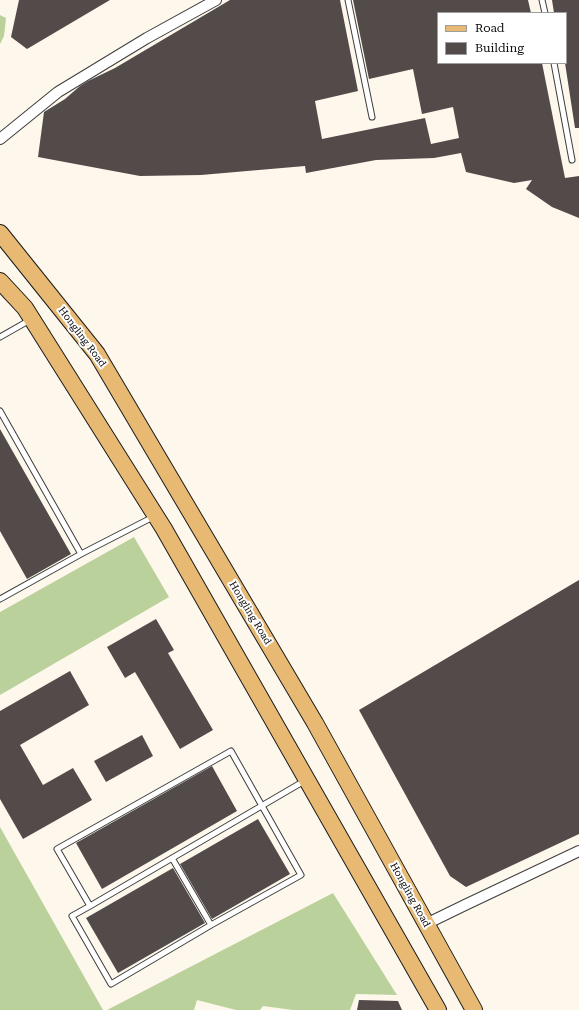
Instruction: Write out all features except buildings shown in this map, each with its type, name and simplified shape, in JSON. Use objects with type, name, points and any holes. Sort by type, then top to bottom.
[{"type":"main road","name":"Hongling Road","points":[[0,233],[97,354],[315,724],[474,1010]]},
{"type":"main road","points":[[0,281],[26,308],[155,516],[438,1010]]},
{"type":"street","points":[[0,139],[58,92],[147,38],[216,0]]},
{"type":"street","points":[[426,924],[579,851]]},
{"type":"lane","points":[[348,0],[372,117]]},
{"type":"lane","points":[[542,0],[545,12]]},
{"type":"lane","points":[[554,64],[572,160]]},
{"type":"lane","points":[[0,336],[32,319]]},
{"type":"lane","points":[[0,411],[81,554]]},
{"type":"lane","points":[[0,600],[81,554],[155,516]]},
{"type":"lane","points":[[90,906],[57,849],[231,751],[262,806],[301,875],[211,925],[111,984],[72,916],[90,906],[172,858],[262,806],[307,780]]},
{"type":"lane","points":[[172,858],[211,925]]},
{"type":"green space","points":[[0,15],[6,18],[4,36],[0,44]]},
{"type":"green space","points":[[134,537],[169,597],[0,695],[0,612]]},
{"type":"green space","points":[[0,827],[103,1010],[0,1010]]},
{"type":"green space","points":[[333,893],[397,995],[356,994],[350,1010],[293,1010],[263,1006],[260,1010],[236,1010],[197,1000],[194,1010],[107,1010]]}]
